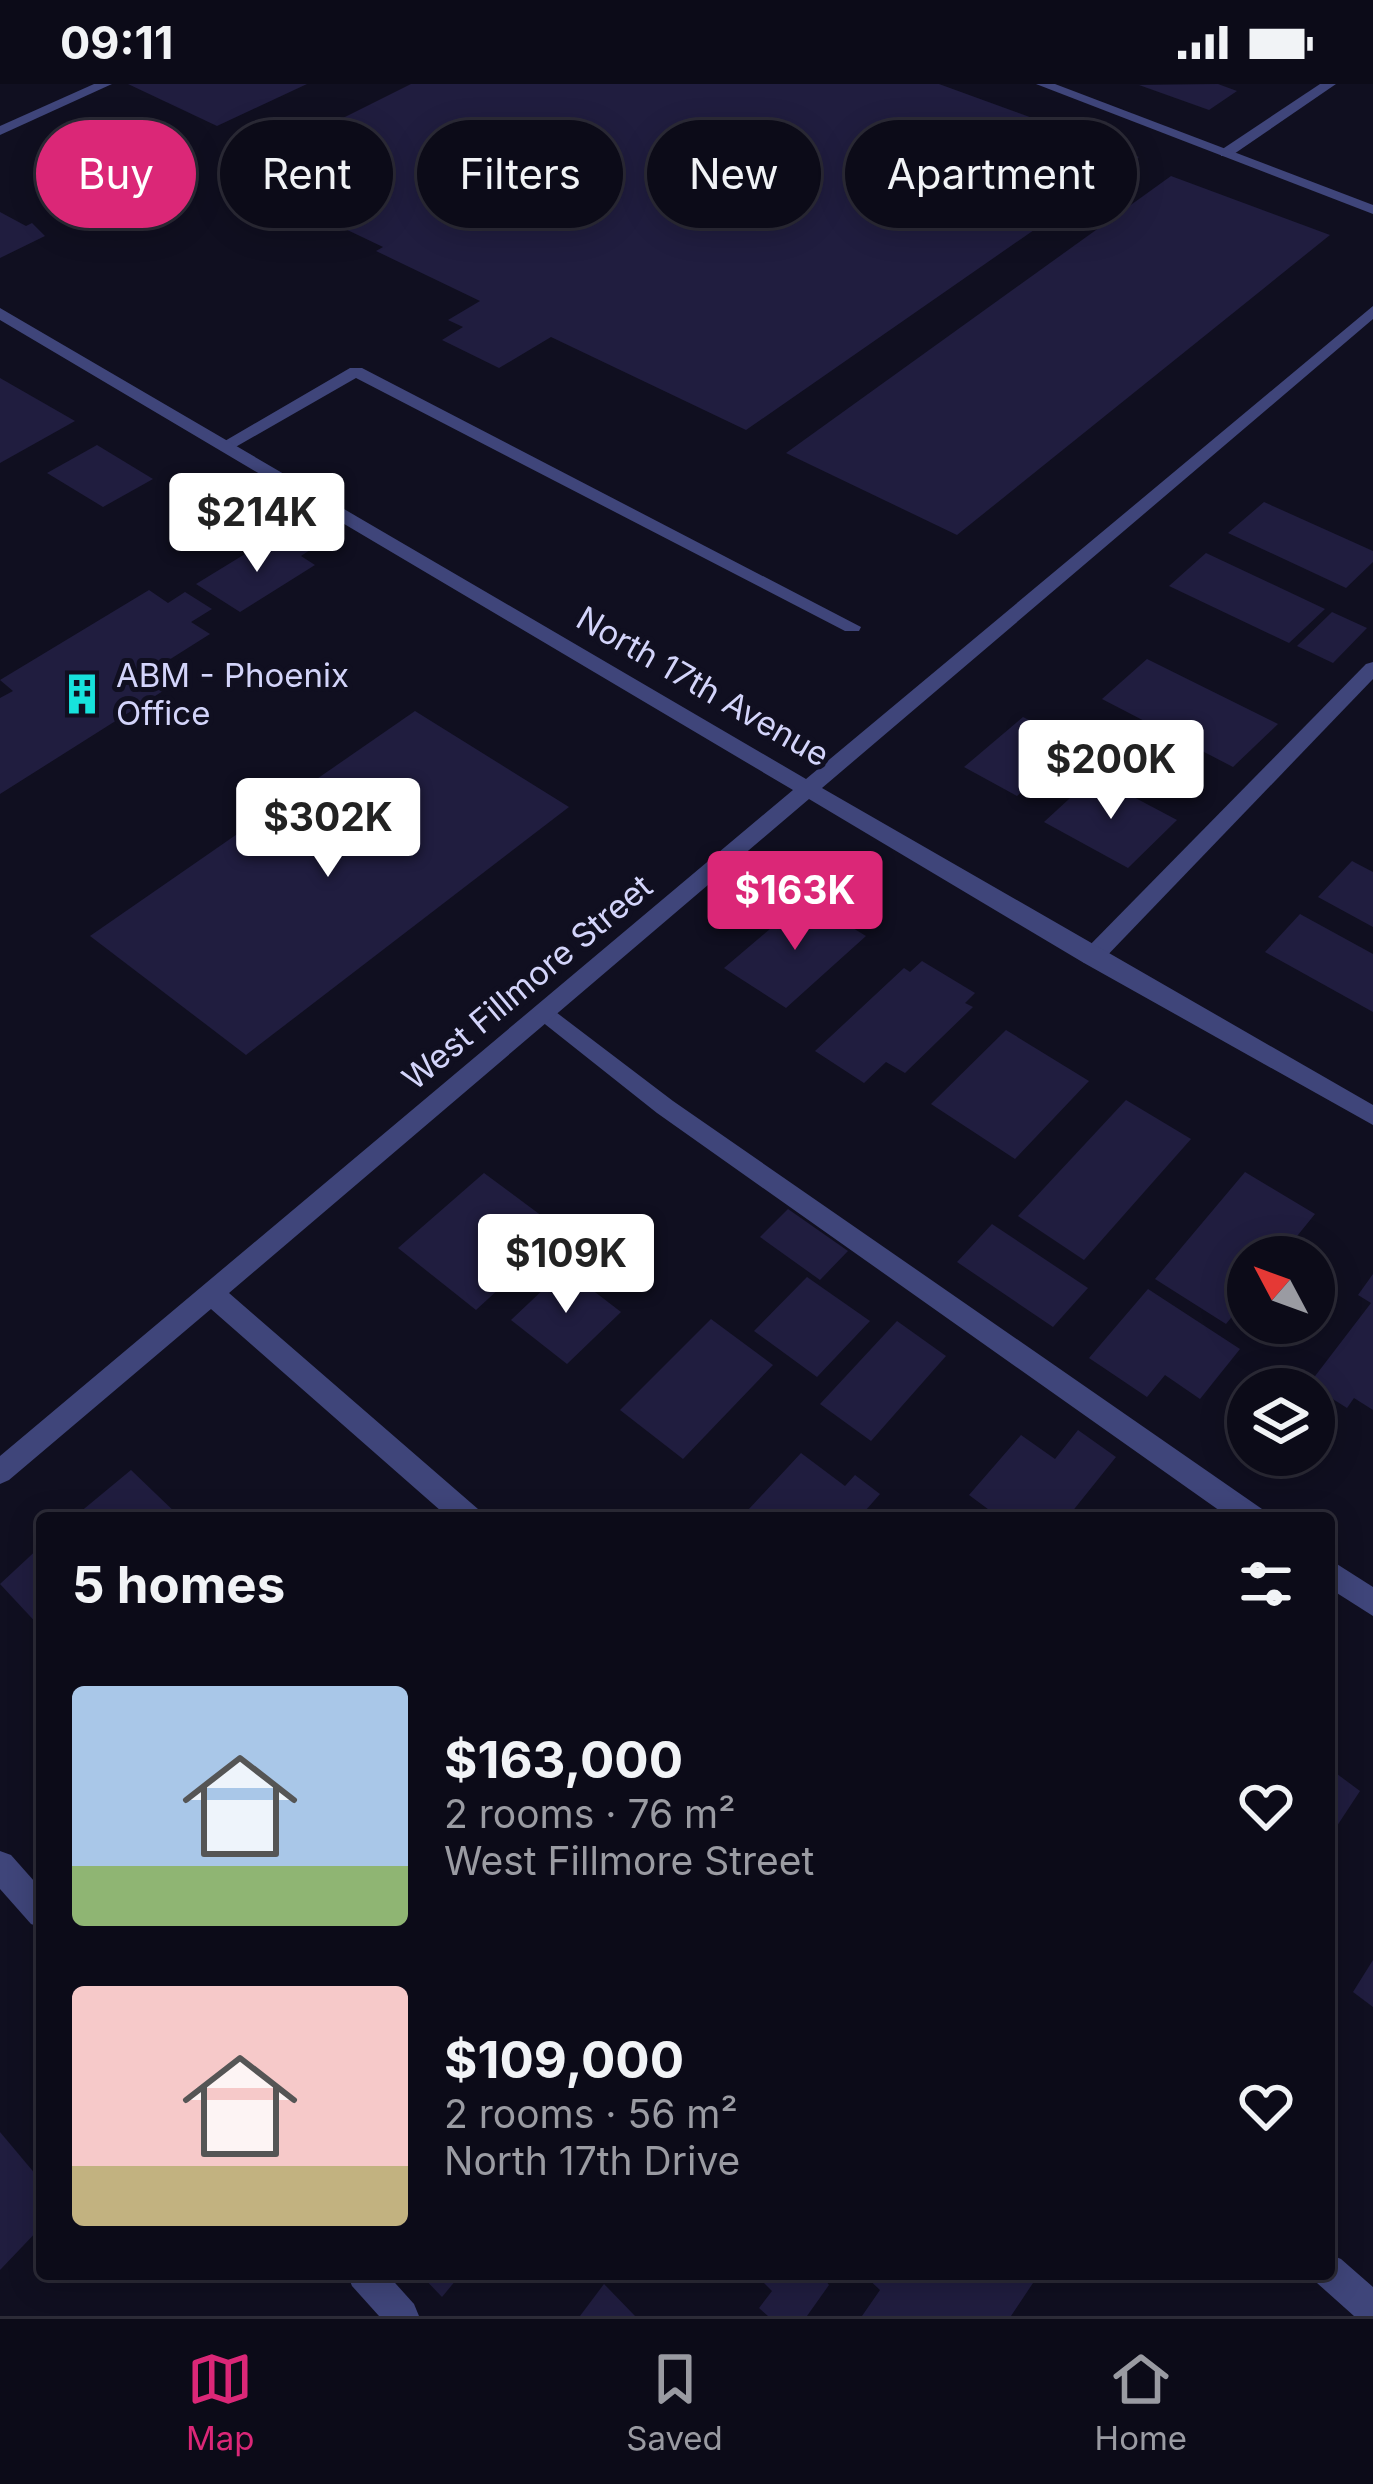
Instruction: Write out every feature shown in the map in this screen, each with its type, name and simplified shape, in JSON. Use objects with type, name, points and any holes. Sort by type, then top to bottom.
[{"type":"street","points":[[0,131],[105,84]]},
{"type":"street","points":[[1043,84],[1373,210]]},
{"type":"street","points":[[1226,153],[1329,84]]},
{"type":"street","name":"West Fillmore Street","points":[[0,1472],[1373,311]]},
{"type":"street","name":"North 17th Avenue","points":[[0,313],[810,786],[1092,957],[1373,1117]]},
{"type":"street","points":[[226,445],[356,370],[852,627]]},
{"type":"street","points":[[1092,957],[1373,668]]},
{"type":"street","points":[[544,1011],[664,1107],[1243,1512]]},
{"type":"street","points":[[211,1293],[461,1512]]},
{"type":"street","points":[[1335,1576],[1373,1603]]},
{"type":"street","points":[[0,1866],[36,1906]]},
{"type":"street","points":[[1335,2276],[1373,2310]]},
{"type":"street","points":[[369,2280],[402,2316]]},
{"type":"building","points":[[128,84],[307,84],[230,120],[220,120],[217,126]]},
{"type":"building","points":[[411,84],[939,84],[1038,120],[845,120],[845,228],[1037,228],[746,430],[551,337],[499,368],[442,340],[463,327],[448,320],[480,301],[376,251],[383,247],[343,228],[393,228],[393,120],[339,120]]},
{"type":"building","points":[[1218,84],[1237,91],[1209,110],[1139,85]]},
{"type":"building","points":[[1171,176],[1330,235],[957,535],[786,453],[1099,228],[1137,228],[1137,200]]},
{"type":"building","points":[[0,212],[26,226],[32,223],[45,236],[0,258]]},
{"type":"building","points":[[0,378],[75,421],[0,463]]},
{"type":"building","points":[[97,445],[153,479],[103,507],[47,473]]},
{"type":"building","points":[[1264,502],[1373,551],[1373,562],[1346,588],[1228,533]]},
{"type":"building","points":[[268,540],[285,551],[298,543],[310,550],[301,556],[315,565],[240,612],[196,584]]},
{"type":"building","points":[[1206,553],[1325,609],[1289,643],[1169,586]]},
{"type":"building","name":"ABM - Phoenix Office","points":[[149,590],[168,603],[185,592],[212,609],[191,622],[210,634],[153,670],[174,684],[0,794],[0,698],[13,691],[0,680]]},
{"type":"building","points":[[1332,612],[1367,628],[1333,663],[1297,646]]},
{"type":"building","points":[[1147,659],[1278,724],[1233,767],[1102,699]]},
{"type":"building","points":[[415,711],[569,807],[246,1055],[90,936]]},
{"type":"building","points":[[1023,717],[1075,744],[1017,796],[964,767]]},
{"type":"building","points":[[1094,776],[1177,820],[1128,868],[1044,822]]},
{"type":"building","points":[[1352,861],[1373,872],[1373,927],[1318,897]]},
{"type":"building","points":[[805,899],[866,936],[786,1008],[724,968]]},
{"type":"building","points":[[1300,914],[1373,954],[1373,1012],[1265,952]]},
{"type":"building","points":[[922,961],[975,993],[965,1003],[973,1007],[905,1073],[886,1062],[864,1083],[815,1051],[904,968],[910,972]]},
{"type":"building","points":[[1006,1030],[1089,1081],[1015,1159],[931,1104]]},
{"type":"building","points":[[1126,1100],[1191,1139],[1084,1260],[1018,1216]]},
{"type":"building","points":[[1245,1172],[1315,1214],[1297,1236],[1227,1236],[1226,1324],[1155,1279]]},
{"type":"building","points":[[484,1173],[562,1231],[476,1310],[398,1248]]},
{"type":"building","points":[[788,1209],[848,1251],[820,1280],[760,1237]]},
{"type":"building","points":[[992,1224],[1088,1288],[1053,1327],[957,1262]]},
{"type":"building","points":[[565,1269],[621,1312],[567,1364],[511,1320]]},
{"type":"building","points":[[1373,1274],[1373,1410],[1354,1398],[1347,1408],[1335,1400],[1335,1368],[1321,1368],[1371,1303],[1358,1295]]},
{"type":"building","points":[[807,1277],[870,1321],[817,1377],[754,1331]]},
{"type":"building","points":[[1148,1289],[1240,1349],[1200,1399],[1165,1375],[1147,1397],[1089,1358]]},
{"type":"building","points":[[711,1319],[773,1365],[683,1459],[620,1410]]},
{"type":"building","points":[[897,1321],[946,1356],[871,1441],[820,1404]]},
{"type":"building","points":[[1078,1430],[1116,1457],[1072,1512],[992,1512],[969,1495],[1021,1435],[1055,1459]]},
{"type":"building","points":[[801,1453],[845,1486],[855,1475],[880,1494],[864,1512],[748,1510]]},
{"type":"building","points":[[131,1470],[175,1512],[80,1512]]},
{"type":"building","points":[[36,1551],[36,1623],[0,1584]]},
{"type":"building","points":[[1335,1772],[1360,1791],[1335,1829]]},
{"type":"building","points":[[1373,1960],[1373,2007],[1353,1992]]},
{"type":"building","points":[[0,2132],[36,2175],[36,2232],[0,2270]]},
{"type":"building","points":[[426,2280],[456,2280],[442,2297]]},
{"type":"building","points":[[761,2280],[825,2280],[829,2285],[807,2316],[768,2316],[759,2308],[772,2291]]},
{"type":"building","points":[[869,2280],[1035,2280],[1011,2316],[862,2316],[880,2290]]},
{"type":"building","points":[[604,2284],[635,2316],[580,2316]]},
{"type":"place","name":"ABM - Phoenix Office","points":[[82,694]]}]
